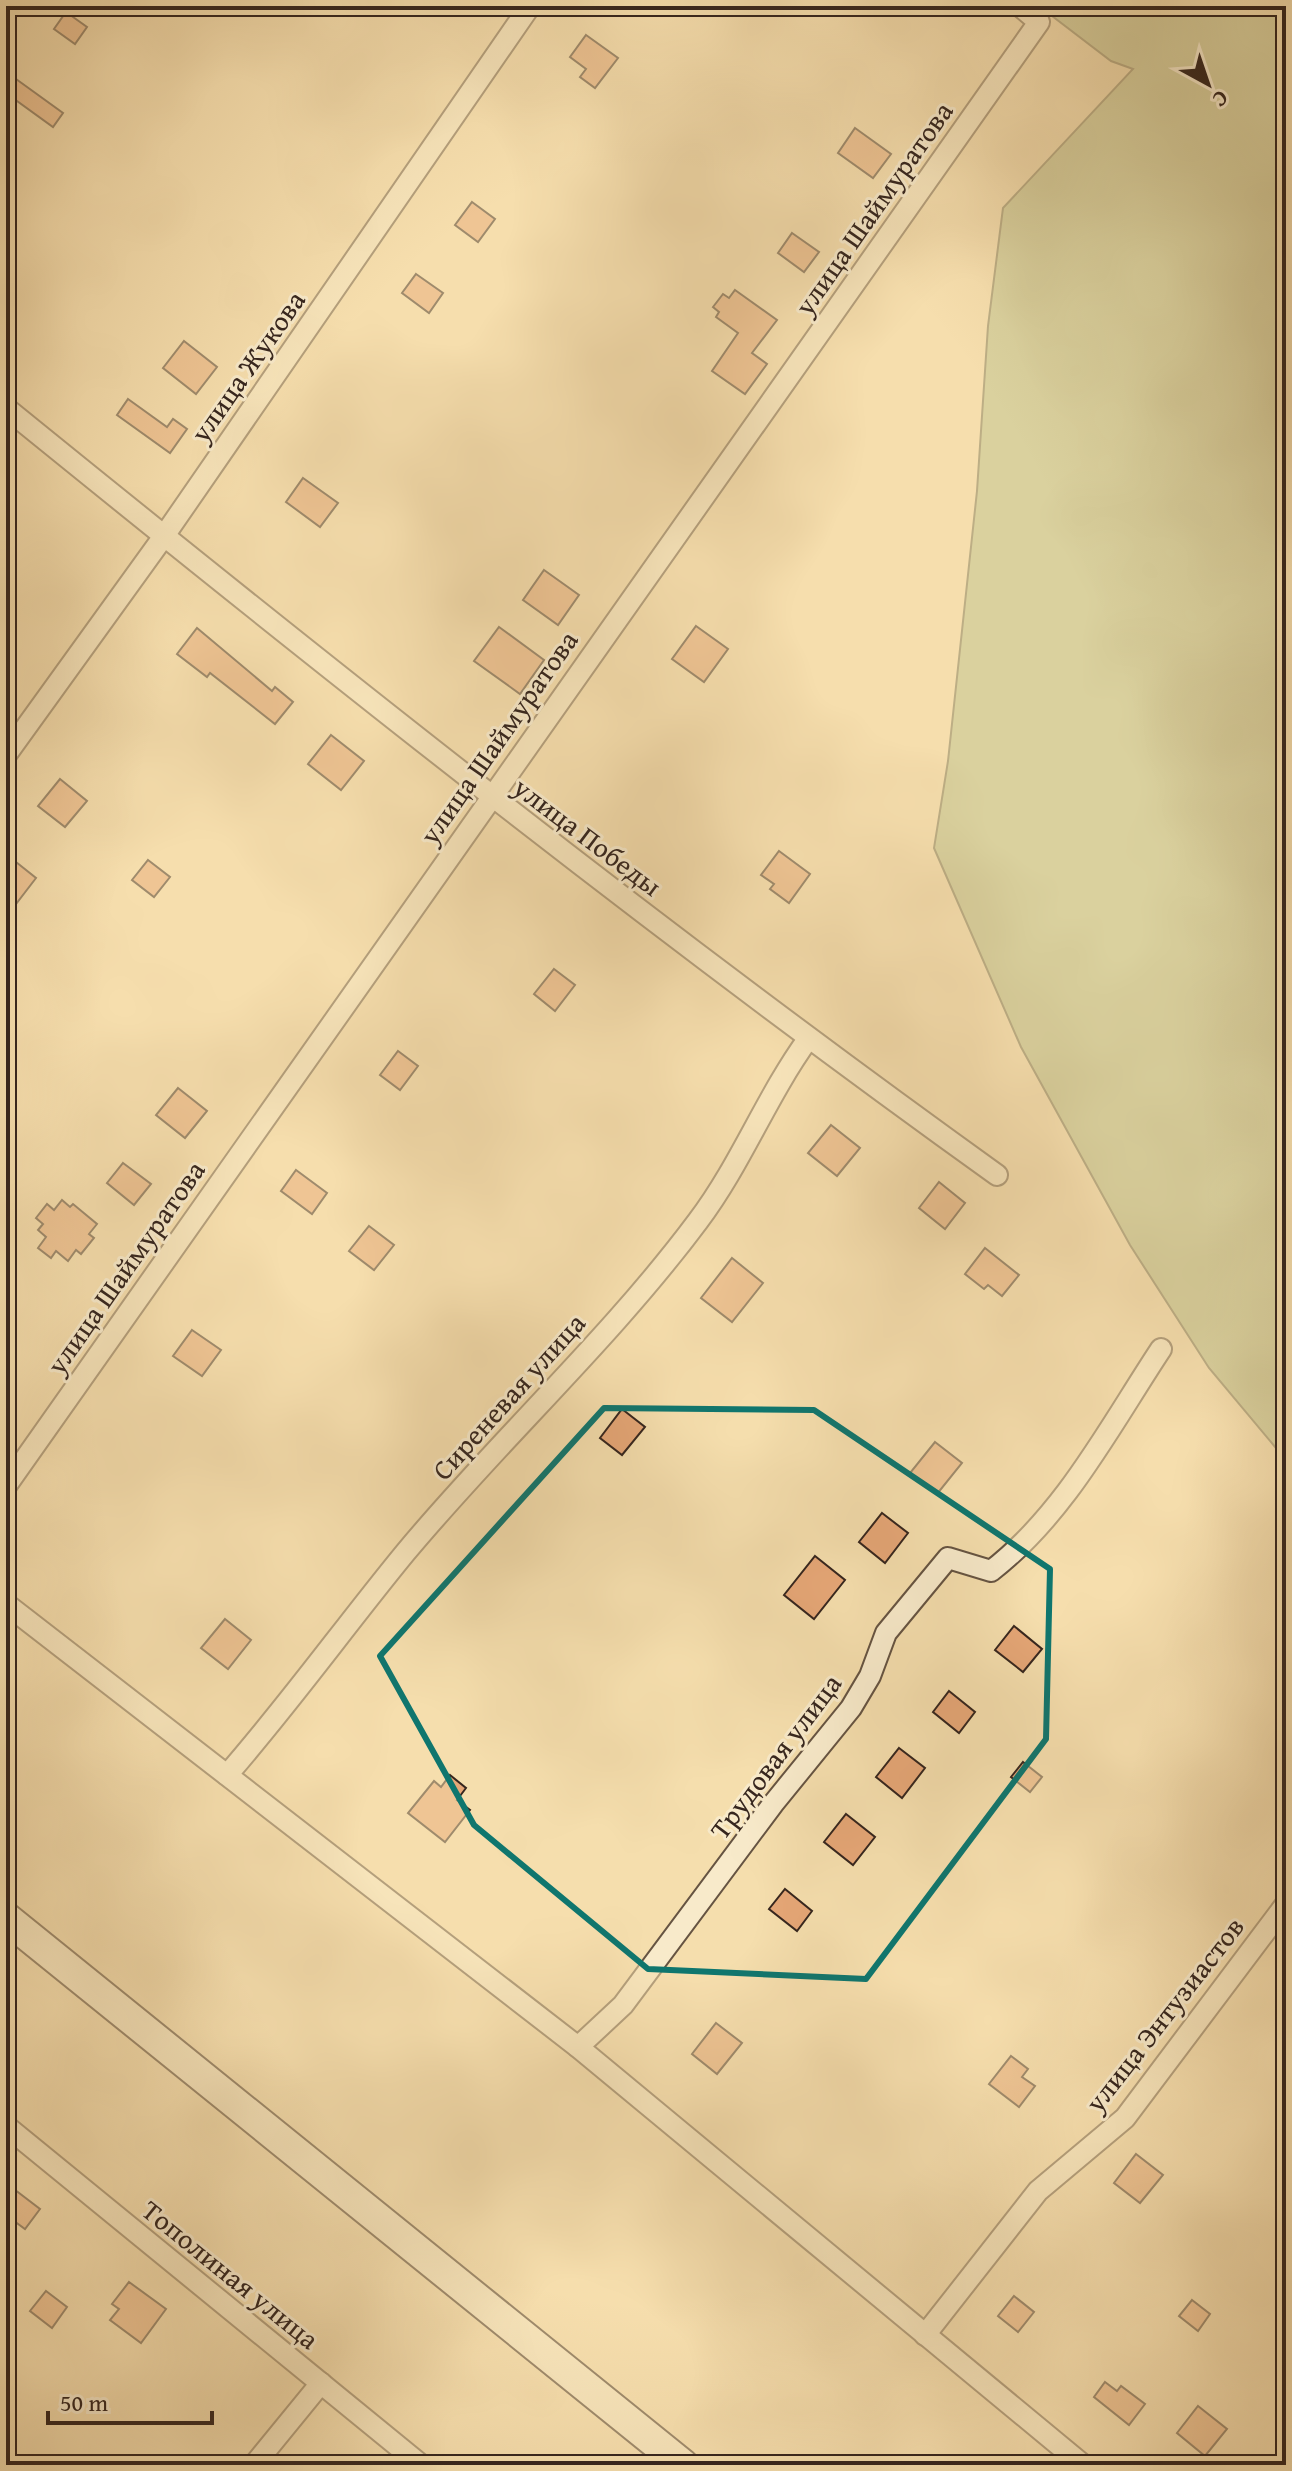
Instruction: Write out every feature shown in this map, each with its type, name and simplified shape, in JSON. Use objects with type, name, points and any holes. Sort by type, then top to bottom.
[{"type":"main road","points":[[6,1918],[683,2465]]},
{"type":"street","name":"улица Жукова","points":[[6,755],[164,536],[530,6]]},
{"type":"street","name":"улица Шаймуратова","points":[[6,1486],[1039,22],[1020,6]]},
{"type":"street","name":"улица Победы","points":[[6,408],[490,796],[808,1039],[997,1175]]},
{"type":"street","name":"Сиреневая улица","points":[[227,1775],[277,1718],[405,1553],[698,1222],[744,1153],[787,1068],[808,1039]]},
{"type":"street","name":"Трудовая улица","points":[[578,2047],[623,2005],[773,1804],[851,1708],[870,1676],[886,1633],[948,1558],[991,1571],[1018,1550],[1052,1514],[1161,1349]]},
{"type":"street","points":[[6,1604],[578,2047],[1083,2465]]},
{"type":"street","name":"улица Энтузиастов","points":[[925,2335],[1038,2191],[1125,2118],[1286,1904]]},
{"type":"street","name":"Тополиная улица","points":[[6,2126],[421,2465]]},
{"type":"street","points":[[254,2465],[321,2383]]},
{"type":"highlighted area","points":[[604,1408],[814,1410],[1050,1569],[1046,1739],[866,1979],[648,1969],[474,1825],[380,1656]]},
{"type":"green space","points":[[1039,6],[1286,6],[1286,1460],[1209,1368],[1130,1245],[1021,1047],[934,848],[948,761],[977,491],[988,326],[1003,208],[1133,69],[1111,61]]},
{"type":"building","points":[[66,12],[87,27],[75,44],[54,29]]},
{"type":"building","points":[[586,35],[618,58],[595,88],[580,77],[586,69],[570,57]]},
{"type":"building","points":[[16,79],[63,113],[53,127],[6,93]]},
{"type":"building","points":[[855,128],[891,154],[873,178],[838,153]]},
{"type":"building","points":[[472,202],[495,219],[478,242],[455,225]]},
{"type":"building","points":[[792,233],[819,252],[804,272],[778,253]]},
{"type":"building","points":[[416,274],[443,293],[429,313],[402,293]]},
{"type":"building","points":[[735,290],[777,320],[752,353],[767,364],[745,394],[712,371],[738,333],[716,317],[719,312],[713,307],[723,294],[729,298]]},
{"type":"building","points":[[184,341],[217,367],[196,394],[163,368]]},
{"type":"building","points":[[128,399],[167,427],[173,419],[187,429],[170,453],[117,415]]},
{"type":"building","points":[[303,478],[338,503],[320,527],[286,502]]},
{"type":"building","points":[[544,570],[579,595],[558,625],[523,600]]},
{"type":"building","points":[[696,626],[728,649],[704,682],[672,659]]},
{"type":"building","points":[[499,627],[544,660],[520,694],[474,661]]},
{"type":"building","points":[[197,628],[272,691],[275,687],[293,702],[275,724],[210,673],[207,677],[177,654]]},
{"type":"building","points":[[331,735],[364,761],[341,790],[308,764]]},
{"type":"building","points":[[60,779],[87,801],[65,827],[38,806]]},
{"type":"building","points":[[779,851],[810,874],[789,903],[770,889],[774,884],[761,875]]},
{"type":"building","points":[[148,860],[170,877],[154,897],[132,880]]},
{"type":"building","points":[[16,862],[36,878],[6,917],[6,876]]},
{"type":"building","points":[[554,969],[575,985],[555,1011],[534,994]]},
{"type":"building","points":[[398,1051],[418,1066],[400,1090],[380,1075]]},
{"type":"building","points":[[178,1088],[207,1111],[185,1138],[156,1115]]},
{"type":"building","points":[[831,1125],[860,1148],[837,1176],[808,1153]]},
{"type":"building","points":[[123,1163],[151,1184],[134,1205],[107,1183]]},
{"type":"building","points":[[296,1170],[327,1193],[312,1214],[281,1191]]},
{"type":"building","points":[[939,1182],[965,1203],[945,1229],[919,1208]]},
{"type":"building","points":[[62,1200],[70,1207],[73,1204],[97,1224],[89,1234],[94,1238],[81,1254],[76,1250],[68,1261],[56,1251],[51,1258],[38,1248],[46,1237],[38,1230],[43,1224],[36,1218],[47,1204],[54,1210]]},
{"type":"building","points":[[369,1226],[394,1245],[374,1270],[349,1251]]},
{"type":"building","points":[[985,1248],[1019,1275],[1002,1296],[988,1285],[984,1289],[965,1274]]},
{"type":"building","points":[[732,1258],[763,1283],[732,1322],[701,1298]]},
{"type":"building","points":[[192,1330],[221,1350],[202,1376],[173,1356]]},
{"type":"building","points":[[622,1409],[645,1427],[622,1455],[600,1438]]},
{"type":"building","points":[[935,1442],[962,1463],[937,1494],[910,1473]]},
{"type":"building","points":[[882,1513],[908,1533],[885,1563],[859,1542]]},
{"type":"building","points":[[815,1556],[845,1580],[814,1619],[784,1595]]},
{"type":"building","points":[[225,1619],[251,1640],[228,1669],[201,1648]]},
{"type":"building","points":[[1014,1626],[1042,1649],[1023,1672],[995,1650]]},
{"type":"building","points":[[949,1691],[975,1712],[959,1733],[933,1712]]},
{"type":"building","points":[[899,1748],[925,1768],[902,1798],[876,1777]]},
{"type":"building","points":[[1023,1762],[1042,1777],[1030,1792],[1011,1777]]},
{"type":"building","points":[[450,1775],[466,1788],[457,1800],[470,1810],[445,1842],[408,1813],[434,1781],[441,1787]]},
{"type":"building","points":[[846,1814],[875,1837],[853,1865],[824,1842]]},
{"type":"building","points":[[785,1889],[812,1911],[797,1931],[769,1909]]},
{"type":"building","points":[[716,2023],[742,2043],[717,2074],[692,2054]]},
{"type":"building","points":[[1011,2056],[1028,2069],[1022,2077],[1035,2086],[1019,2107],[989,2084]]},
{"type":"building","points":[[1136,2154],[1163,2175],[1140,2203],[1114,2183]]},
{"type":"building","points":[[6,2183],[40,2209],[25,2229],[6,2215]]},
{"type":"building","points":[[129,2282],[166,2309],[141,2343],[110,2320],[119,2309],[112,2304]]},
{"type":"building","points":[[46,2291],[67,2307],[52,2328],[30,2311]]},
{"type":"building","points":[[1014,2296],[1034,2312],[1018,2332],[998,2316]]},
{"type":"building","points":[[1192,2300],[1210,2314],[1198,2331],[1179,2316]]},
{"type":"building","points":[[1105,2382],[1117,2391],[1121,2386],[1145,2404],[1129,2425],[1094,2397]]},
{"type":"building","points":[[1198,2406],[1227,2429],[1205,2456],[1177,2433]]}]
